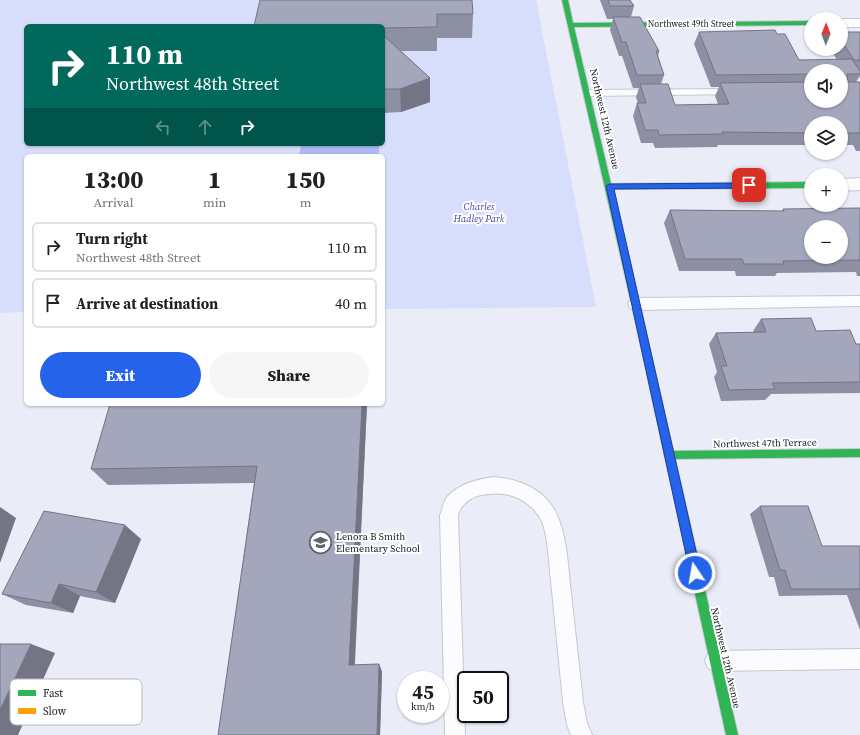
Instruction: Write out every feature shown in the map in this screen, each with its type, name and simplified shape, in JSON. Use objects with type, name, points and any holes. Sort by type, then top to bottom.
[{"type":"main road","name":"Northwest 12th Avenue","points":[[565,0],[588,93],[636,304],[732,735]]},
{"type":"main road","name":"Northwest 49th Street","points":[[572,25],[804,23]]},
{"type":"main road","points":[[609,186],[804,185]]},
{"type":"main road","name":"Northwest 47th Terrace","points":[[669,455],[860,453]]},
{"type":"street","points":[[848,23],[860,23]]},
{"type":"street","points":[[848,185],[860,184]]},
{"type":"lane","points":[[588,93],[747,92]]},
{"type":"lane","points":[[636,304],[860,301]]},
{"type":"lane","points":[[455,735],[449,515],[454,503],[466,492],[492,485],[506,486],[520,490],[535,500],[547,513],[553,531],[556,552],[573,702],[578,726],[582,735]]},
{"type":"lane","points":[[715,661],[860,659]]},
{"type":"green space","name":"Charles Hadley Park","points":[[0,0],[536,0],[596,307],[385,309],[385,154],[24,154],[24,312],[0,313]]},
{"type":"water","points":[[301,146],[379,146],[379,154],[299,154]]},
{"type":"building","points":[[260,0],[472,0],[473,14],[437,14],[437,27],[385,28],[385,24],[254,24]]},
{"type":"building","points":[[608,0],[630,0],[634,6],[610,6]]},
{"type":"building","points":[[613,17],[640,17],[659,51],[656,51],[664,75],[637,75],[626,42],[622,42]]},
{"type":"building","points":[[775,30],[777,34],[785,34],[799,60],[852,59],[860,71],[860,74],[848,74],[848,64],[804,64],[804,74],[716,75],[699,32]]},
{"type":"building","points":[[848,32],[860,32],[860,60],[854,60],[848,51]]},
{"type":"building","points":[[385,37],[430,78],[400,89],[385,89]]},
{"type":"building","points":[[804,82],[804,108],[848,108],[848,82],[860,82],[860,133],[848,133],[848,116],[804,116],[804,133],[722,132],[723,134],[659,135],[658,130],[645,130],[637,103],[646,103],[640,84],[668,84],[675,105],[729,104],[720,83]]},
{"type":"building","points":[[848,208],[860,208],[860,260],[848,260],[848,220],[804,220],[804,261],[783,261],[784,264],[744,264],[742,259],[685,259],[670,210],[784,211],[783,209],[804,209],[804,212],[848,212]]},
{"type":"building","points":[[811,318],[816,331],[850,330],[856,344],[860,344],[860,382],[772,383],[775,389],[729,390],[721,366],[727,366],[716,333],[766,332],[761,319]]},
{"type":"building","points":[[109,406],[362,406],[349,665],[379,664],[377,735],[218,735],[257,466],[91,469]]},
{"type":"building","points":[[760,506],[808,506],[822,546],[860,546],[860,589],[791,589],[785,570],[780,570]]},
{"type":"building","points":[[44,511],[125,525],[96,592],[59,584],[51,603],[2,594]]},
{"type":"building","points":[[0,644],[31,644],[15,679],[10,679],[10,689],[0,710]]},
{"type":"traffic: fast","points":[[565,0],[638,315]]},
{"type":"traffic: fast","points":[[572,25],[804,23]]},
{"type":"traffic: fast","points":[[609,187],[804,185]]},
{"type":"traffic: fast","points":[[669,455],[860,453]]},
{"type":"traffic: fast","points":[[678,493],[732,735]]},
{"type":"traffic: slow","points":[[638,315],[678,493]]},
{"type":"place","name":"Lenora B Smith Elementary School","points":[[321,542]]},
{"type":"route","points":[[695,573],[609,186],[749,185]]}]
